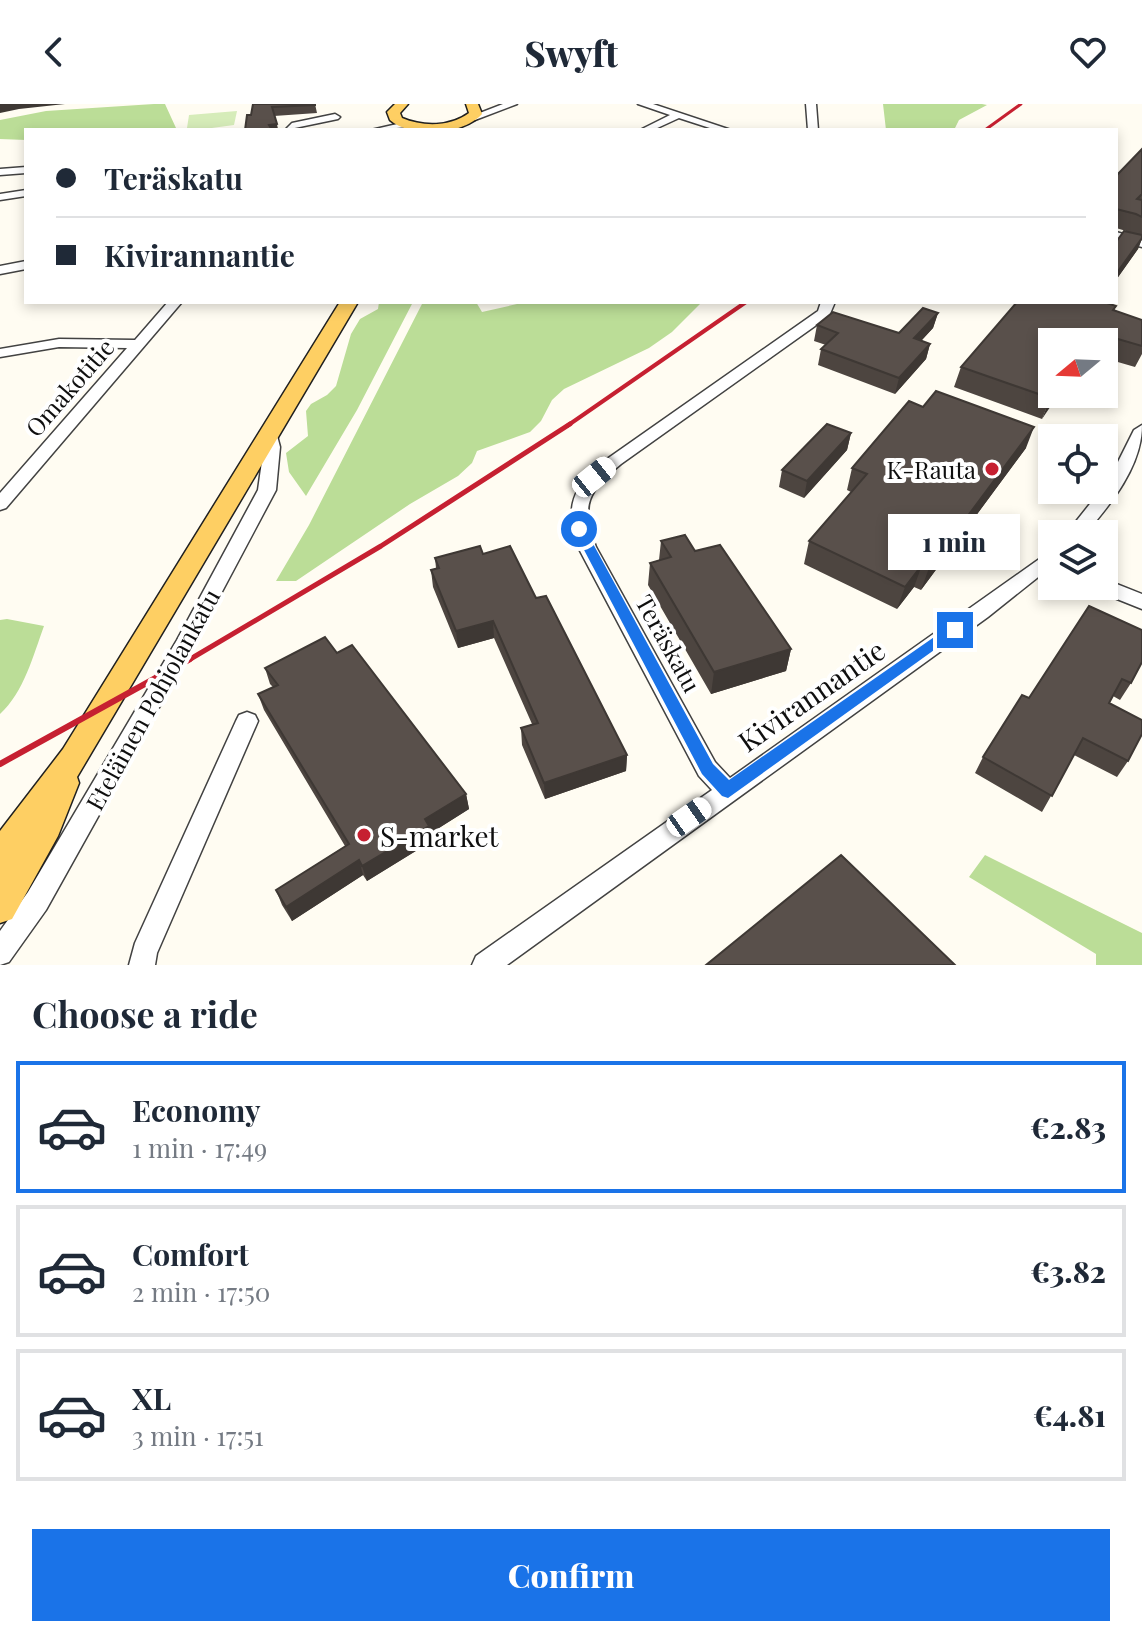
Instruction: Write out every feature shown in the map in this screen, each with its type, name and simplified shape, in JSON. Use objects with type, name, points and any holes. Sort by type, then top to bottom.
[{"type":"main road","points":[[396,108],[410,127],[446,128],[472,111]]},
{"type":"main road","name":"Eteläinen Pohjolankatu","points":[[0,859],[22,824],[74,758],[348,304]]},
{"type":"main road","name":"Eteläinen Pohjolankatu","points":[[0,907],[47,826],[74,758]]},
{"type":"street","points":[[472,111],[512,104]]},
{"type":"street","points":[[811,104],[813,128]]},
{"type":"street","points":[[651,105],[720,128]]},
{"type":"street","points":[[371,128],[396,108]]},
{"type":"street","points":[[650,128],[679,115]]},
{"type":"street","points":[[292,128],[335,117]]},
{"type":"street","points":[[0,172],[24,170]]},
{"type":"street","points":[[0,197],[24,193]]},
{"type":"street","points":[[1118,237],[1142,243]]},
{"type":"street","points":[[0,270],[24,265]]},
{"type":"street","name":"Omakotitie","points":[[0,504],[173,304]]},
{"type":"street","name":"Teräskatu","points":[[728,791],[707,769],[587,547],[579,529],[579,499],[594,477],[824,313],[827,304]]},
{"type":"street","points":[[0,353],[59,343],[138,344]]},
{"type":"street","points":[[1088,520],[1137,452],[1142,430]]},
{"type":"street","name":"Eteläinen Pohjolankatu","points":[[0,953],[37,901],[184,645],[267,490],[272,447],[268,432]]},
{"type":"street","points":[[0,476],[23,476]]},
{"type":"street","name":"Kivirannantie","points":[[485,965],[1038,569]]},
{"type":"street","points":[[1118,592],[1142,602]]},
{"type":"street","points":[[142,965],[144,952],[247,721]]},
{"type":"green space","points":[[165,104],[176,128],[24,128],[24,140],[0,139],[0,120],[46,111]]},
{"type":"green space","points":[[883,104],[987,105],[959,120],[955,128],[886,128]]},
{"type":"green space","points":[[237,111],[234,125],[212,128],[187,128],[189,115]]},
{"type":"green space","points":[[379,304],[412,304],[357,410],[306,496],[289,472],[286,453],[308,436],[306,411],[311,404],[336,386],[351,334],[360,319],[378,309]]},
{"type":"green space","points":[[422,304],[477,304],[482,312],[517,304],[700,304],[672,332],[649,348],[564,389],[552,400],[541,421],[530,432],[477,451],[472,463],[458,476],[410,504],[296,581],[276,581],[309,525]]},
{"type":"green space","points":[[0,620],[44,626],[22,684],[0,714]]},
{"type":"green space","points":[[985,855],[1142,933],[1142,965],[1096,965],[1096,954],[969,877]]},
{"type":"building","points":[[253,104],[315,104],[272,107],[277,124],[269,125],[271,128],[245,128],[247,115],[251,115]]},
{"type":"building","points":[[1142,149],[1142,194],[1137,199],[1142,200],[1142,217],[1118,210],[1118,174]]},
{"type":"building","points":[[1124,231],[1142,235],[1118,271],[1118,239]]},
{"type":"building","points":[[1015,304],[1110,304],[1116,306],[1113,310],[1142,320],[1142,346],[1118,339],[1118,328],[1038,328],[1038,394],[961,367]]},
{"type":"building","points":[[923,308],[938,313],[914,338],[930,344],[899,378],[821,349],[838,333],[817,325],[833,312],[899,333]]},
{"type":"building","points":[[936,391],[1034,427],[929,568],[922,565],[905,587],[809,541],[867,474],[852,468],[909,401],[923,407]]},
{"type":"building","points":[[827,424],[851,433],[807,481],[782,470]]},
{"type":"building","points":[[685,535],[695,551],[720,545],[791,649],[714,672],[650,563],[671,557],[661,541]]},
{"type":"building","points":[[480,546],[483,554],[510,546],[536,598],[546,596],[627,755],[544,783],[521,728],[538,723],[493,621],[456,631],[431,570],[439,568],[435,558]]},
{"type":"building","points":[[1089,606],[1142,630],[1142,662],[1131,683],[1122,679],[1109,703],[1142,720],[1142,734],[1128,761],[1083,738],[1052,796],[983,757],[1022,695],[1029,698]]},
{"type":"building","points":[[325,637],[337,653],[352,645],[466,794],[425,819],[429,826],[362,866],[359,860],[286,907],[276,890],[349,844],[258,694],[278,685],[265,668]]},
{"type":"building","points":[[841,855],[955,965],[706,965]]},
{"type":"railway","points":[[988,128],[1021,104]]},
{"type":"railway","points":[[568,425],[743,304]]},
{"type":"railway","points":[[187,661],[381,546],[568,425]]},
{"type":"railway","points":[[0,764],[190,659]]},
{"type":"place","name":"K-Rauta","points":[[992,469]]},
{"type":"place","name":"S-market","points":[[364,835]]},
{"type":"route","points":[[579,529],[707,769],[728,791],[955,630]]}]
